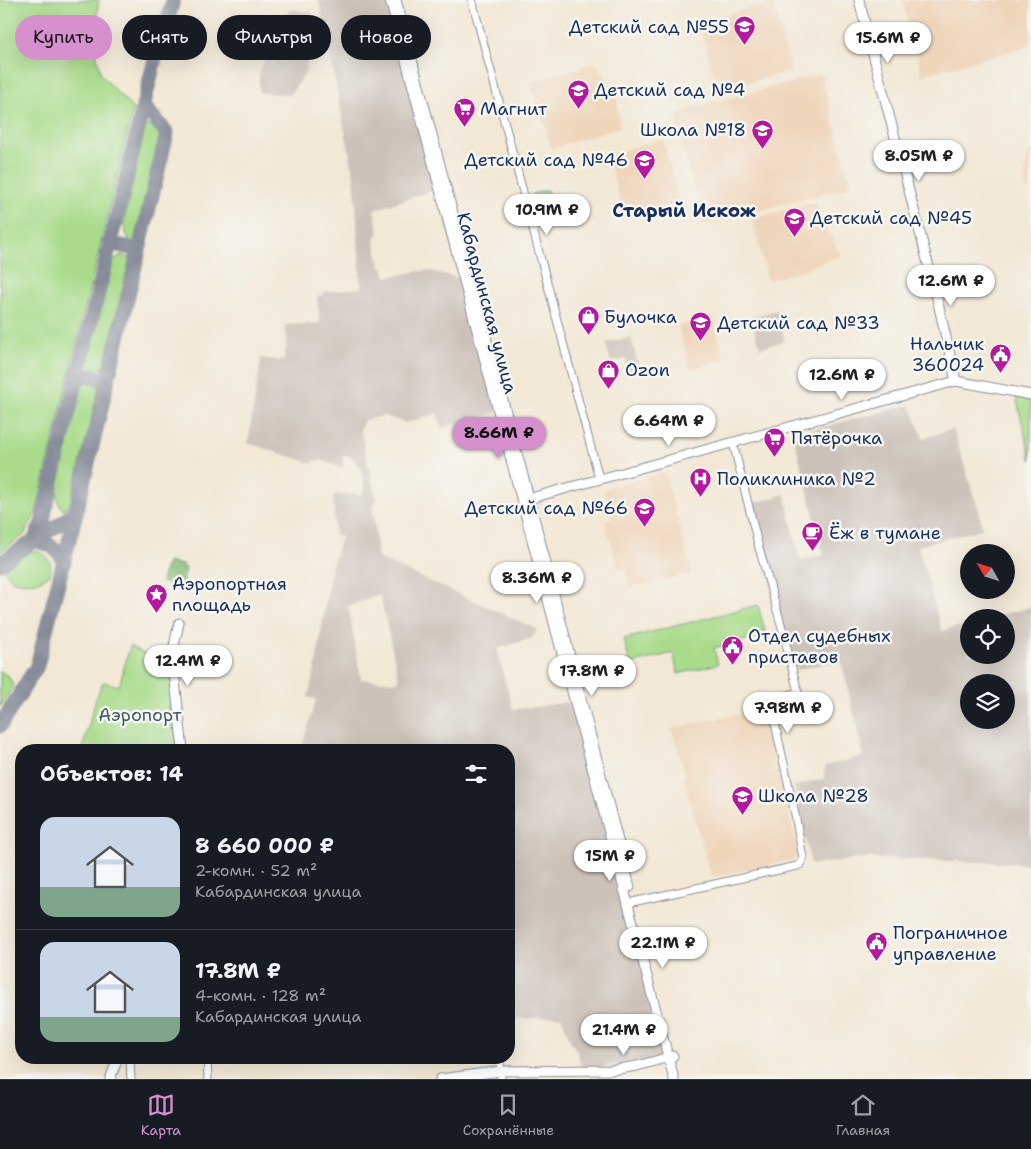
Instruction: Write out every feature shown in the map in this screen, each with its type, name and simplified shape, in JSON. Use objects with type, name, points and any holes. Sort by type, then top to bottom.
[{"type":"main road","name":"Кабардинская улица","points":[[390,0],[526,499]]},
{"type":"main road","name":"Кабардинская улица","points":[[396,0],[671,1057],[674,1079]]},
{"type":"main road","points":[[859,0],[938,302],[956,381]]},
{"type":"main road","points":[[526,499],[956,381],[1031,395]]},
{"type":"main road","points":[[179,623],[172,655],[182,744]]},
{"type":"main road","name":"Кабардинская улица","points":[[671,1057],[680,1079]]},
{"type":"main road","points":[[440,1079],[611,1070],[637,1066],[671,1057]]},
{"type":"main road","points":[[110,1079],[116,1064]]},
{"type":"street","points":[[472,0],[599,478]]},
{"type":"street","points":[[630,902],[797,866],[801,864],[803,858],[770,701],[798,692],[759,548],[733,442]]},
{"type":"street","points":[[130,1064],[131,1079]]},
{"type":"street","points":[[207,1064],[208,1079]]},
{"type":"shaded area","points":[[319,0],[390,0],[394,15],[341,15],[341,60],[406,60],[498,412],[442,428],[437,413],[406,423],[385,416],[364,420],[360,430],[376,498],[373,510],[378,558],[537,629],[532,638],[497,649],[513,710],[575,701],[668,1057],[582,1070],[577,1051],[571,1042],[561,1016],[515,1020],[515,744],[303,744],[316,699],[308,697],[316,664],[332,564],[341,538],[335,534],[333,495],[363,494],[364,484],[360,466],[350,456],[343,456],[343,468],[319,460],[315,460],[313,464],[248,443],[261,358],[284,361],[287,337],[285,325],[320,323],[317,296],[323,296],[323,292],[361,288],[354,176],[331,60],[331,15],[322,15]],"holes":[[[437,189],[459,278],[427,270],[386,277],[383,266],[380,267],[374,237],[379,234],[374,210]],[[380,595],[399,680],[394,682],[361,679],[348,606]]]},
{"type":"shaded area","points":[[902,0],[1031,0],[1031,46],[922,75]]},
{"type":"shaded area","name":"Детский сад №55","points":[[773,2],[791,71],[717,90],[699,21]]},
{"type":"shaded area","points":[[291,10],[312,12],[312,15],[287,15]]},
{"type":"shaded area","points":[[264,60],[307,60],[306,73],[289,95],[259,92],[259,75]]},
{"type":"shaded area","name":"Детский сад №4","points":[[595,62],[616,91],[620,127],[552,148],[530,83]]},
{"type":"shaded area","name":"Школа №18","points":[[821,74],[851,186],[703,225],[674,113]]},
{"type":"shaded area","name":"Детский сад №46","points":[[663,139],[680,204],[625,219],[607,155]]},
{"type":"shaded area","points":[[1031,150],[1031,190],[1026,189],[1023,182]]},
{"type":"shaded area","name":"Детский сад №45","points":[[815,202],[840,255],[798,272],[768,280],[752,219]]},
{"type":"shaded area","points":[[777,310],[785,341],[760,348],[751,317]]},
{"type":"shaded area","name":"Детский сад №33","points":[[712,316],[725,359],[691,369],[678,326]]},
{"type":"shaded area","points":[[631,337],[639,370],[629,372],[626,359],[611,362],[606,343]]},
{"type":"shaded area","points":[[910,405],[923,438],[953,429],[979,512],[982,529],[918,546],[942,631],[960,626],[960,664],[1015,664],[1015,611],[1031,607],[1031,864],[866,858],[811,865],[794,786],[824,779],[825,766],[864,756],[841,660],[797,670],[767,572],[752,504],[785,494],[800,561],[824,555],[793,434]]},
{"type":"shaded area","name":"Детский сад №66","points":[[665,472],[691,573],[630,587],[624,568],[618,569],[605,521],[612,518],[604,489]]},
{"type":"shaded area","name":"Школа №28","points":[[765,708],[798,851],[795,859],[711,876],[684,780],[685,772],[671,729]]},
{"type":"green space","points":[[0,0],[99,0],[97,15],[15,15],[15,60],[98,60],[101,75],[133,109],[36,513],[24,535],[0,552]]},
{"type":"green space","points":[[150,125],[155,127],[160,135],[134,242],[129,240],[123,226],[145,129]]},
{"type":"green space","points":[[547,190],[556,221],[541,225],[532,194]]},
{"type":"green space","points":[[121,255],[130,258],[103,369],[94,369],[87,364],[114,260]]},
{"type":"green space","points":[[89,381],[99,387],[70,504],[63,510],[58,501],[58,484],[82,385]]},
{"type":"green space","points":[[1016,397],[1031,400],[1031,460],[1018,405]]},
{"type":"green space","points":[[35,551],[46,556],[50,562],[50,574],[42,580],[33,582],[13,581],[5,571],[6,567],[30,552]]},
{"type":"green space","points":[[167,562],[183,565],[186,568],[182,587],[161,582]]},
{"type":"green space","points":[[758,605],[766,635],[714,648],[718,664],[678,674],[673,653],[630,664],[624,639]]},
{"type":"green space","name":"Аэропорт","points":[[130,646],[148,656],[169,663],[178,744],[84,744],[95,701],[103,682],[119,686]]},
{"type":"green space","points":[[0,671],[8,676],[14,685],[0,707]]},
{"type":"taxiway","points":[[34,541],[42,523],[160,38],[173,0]]},
{"type":"taxiway","points":[[0,726],[37,666],[77,509],[167,133],[143,105]]},
{"type":"taxiway","points":[[109,243],[139,250]]},
{"type":"taxiway","points":[[77,373],[107,380]]},
{"type":"taxiway","points":[[0,563],[64,521],[77,509]]},
{"type":"taxiway","points":[[34,541],[52,547],[64,562]]},
{"type":"place","name":"Детский сад №55","points":[[745,46]]},
{"type":"place","name":"Детский сад №4","points":[[578,109]]},
{"type":"place","name":"Магнит","points":[[464,128]]},
{"type":"place","name":"Школа №18","points":[[762,149]]},
{"type":"place","name":"Детский сад №46","points":[[644,179]]},
{"type":"place","name":"Детский сад №45","points":[[794,237]]},
{"type":"place","name":"Булочка","points":[[588,336]]},
{"type":"place","name":"Детский сад №33","points":[[701,342]]},
{"type":"place","name":"Нальчик 360024","points":[[1000,373]]},
{"type":"place","name":"Ozon","points":[[609,389]]},
{"type":"place","name":"Пятёрочка","points":[[775,457]]},
{"type":"place","name":"Поликлиника №2","points":[[701,498]]},
{"type":"place","name":"Детский сад №66","points":[[644,527]]},
{"type":"place","name":"Ёж в тумане","points":[[813,552]]},
{"type":"place","name":"Аэропортная площадь","points":[[156,613]]},
{"type":"place","name":"Отдел судебных приставов","points":[[732,665]]},
{"type":"place","name":"Школа №28","points":[[742,815]]},
{"type":"place","name":"Пограничное управление","points":[[877,962]]},
{"type":"district","name":"Старый Искож","points":[[684,210]]}]
